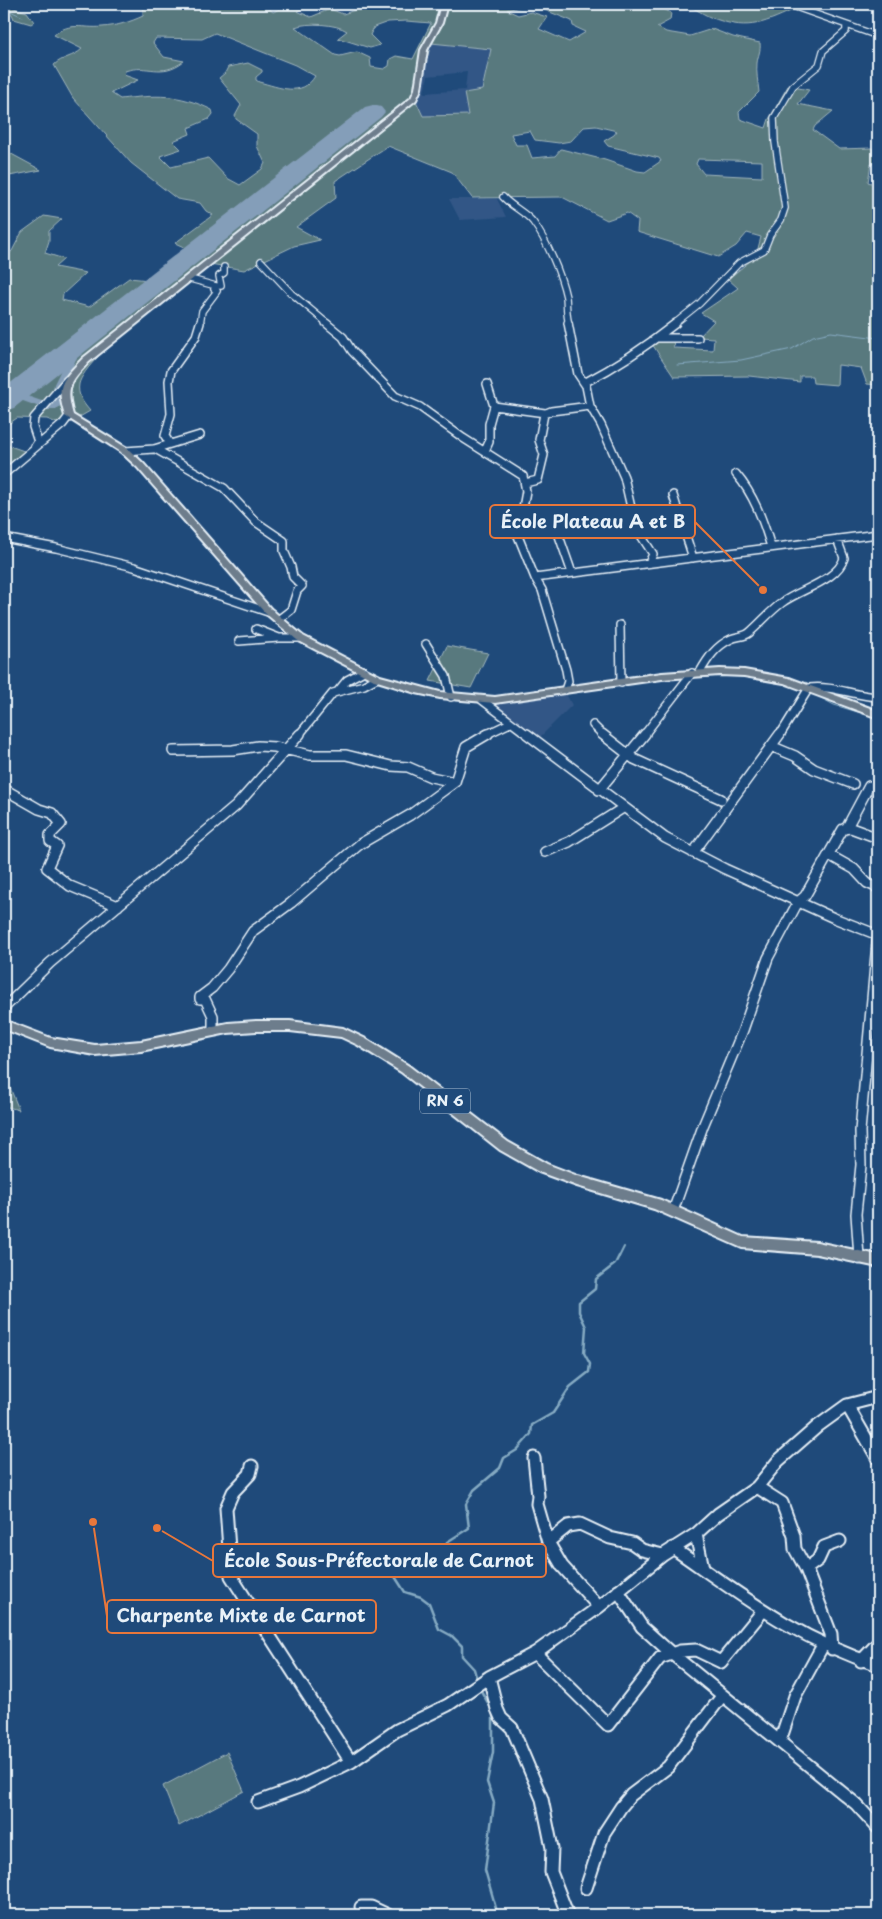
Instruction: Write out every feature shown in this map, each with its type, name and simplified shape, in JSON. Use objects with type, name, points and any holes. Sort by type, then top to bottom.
[{"type":"main road","points":[[444,4],[439,22],[424,50],[418,89],[414,99],[256,224],[190,280],[93,354],[68,380],[64,399],[69,416],[96,431],[125,451],[140,465],[278,620],[300,638],[377,678],[416,690],[451,697],[482,700],[534,695],[696,673],[744,673],[766,676],[878,715]]},
{"type":"main road","name":"RN 6","points":[[4,1024],[50,1042],[95,1050],[141,1046],[213,1031],[256,1026],[290,1026],[335,1032],[352,1037],[405,1069],[504,1146],[524,1159],[577,1181],[673,1211],[742,1242],[817,1248],[878,1261]]},
{"type":"street","points":[[787,4],[878,36]]},
{"type":"street","points":[[584,383],[615,367],[657,338],[699,304],[739,263],[750,256],[758,254],[766,246],[770,234],[782,217],[785,208],[775,142],[774,118],[793,86],[816,68],[823,51],[846,31],[846,26]]},
{"type":"street","points":[[503,197],[511,206],[528,217],[534,224],[556,265],[566,298],[566,316],[572,335],[578,374],[584,383],[590,406],[601,425],[624,477],[632,512],[640,534],[653,554],[649,564]]},
{"type":"street","points":[[261,261],[291,293],[343,337],[352,351],[395,396],[420,407],[462,438],[523,476],[526,491],[518,536],[535,578],[542,590],[566,670],[568,681],[565,690]]},
{"type":"street","points":[[190,280],[221,286],[219,276],[224,273],[224,267]]},
{"type":"street","points":[[170,444],[165,436],[171,414],[169,378],[171,371],[196,336],[202,311],[217,291],[214,289],[216,286]]},
{"type":"street","points":[[657,338],[698,338]]},
{"type":"street","points":[[35,446],[38,442],[33,427],[34,418],[68,380]]},
{"type":"street","points":[[485,451],[489,442],[489,424],[494,406],[487,384]]},
{"type":"street","points":[[494,406],[545,413],[551,410],[590,406]]},
{"type":"street","points":[[525,483],[538,480],[543,465],[544,455],[539,440],[545,413]]},
{"type":"street","points":[[4,474],[63,424],[69,416]]},
{"type":"street","points":[[125,451],[142,452],[157,450],[200,435]]},
{"type":"street","points":[[157,450],[224,488],[256,522],[284,541],[284,554],[294,569],[293,577],[302,586],[297,591],[291,610],[278,620]]},
{"type":"street","points":[[736,474],[753,496],[766,528],[771,547]]},
{"type":"street","points":[[673,495],[693,558]]},
{"type":"street","points":[[522,512],[550,518],[558,532],[572,573]]},
{"type":"street","points":[[535,578],[878,534]]},
{"type":"street","points":[[4,538],[51,547],[139,569],[210,591],[271,613]]},
{"type":"street","points":[[599,790],[627,754],[718,647],[731,639],[748,634],[761,620],[784,601],[821,583],[839,569],[844,558],[837,540]]},
{"type":"street","points":[[620,625],[621,683]]},
{"type":"street","points":[[256,629],[279,638]]},
{"type":"street","points":[[239,641],[300,638]]},
{"type":"street","points":[[426,644],[446,678],[451,690],[451,697]]},
{"type":"street","points":[[338,691],[347,680],[364,671]]},
{"type":"street","points":[[4,1008],[50,963],[236,806],[288,749],[333,693],[364,685],[377,678]]},
{"type":"street","points":[[693,853],[771,746],[808,690],[827,687],[867,697],[878,697]]},
{"type":"street","points":[[482,700],[651,829],[693,853],[798,902],[878,934],[860,1131],[861,1165],[856,1214],[859,1258]]},
{"type":"street","points":[[213,1031],[213,1016],[205,999],[200,997],[212,988],[228,969],[253,931],[291,903],[360,844],[410,815],[455,782],[466,748],[475,740],[510,723]]},
{"type":"street","points":[[593,726],[627,754],[690,786],[721,798]]},
{"type":"street","points":[[173,751],[233,750],[258,746],[288,749],[310,754],[346,755],[391,766],[408,767],[431,776],[455,782]]},
{"type":"street","points":[[771,746],[795,756],[814,769],[853,784]]},
{"type":"street","points":[[673,1211],[703,1126],[740,1038],[768,958],[777,938],[798,902],[805,896],[841,832],[847,827],[869,786]]},
{"type":"street","points":[[4,789],[39,809],[52,813],[60,821],[61,824],[50,835],[50,841],[57,846],[47,868],[70,886],[118,906]]},
{"type":"street","points":[[545,852],[569,842],[623,808]]},
{"type":"street","points":[[847,827],[878,838]]},
{"type":"street","points":[[829,854],[854,869],[867,883],[878,888]]},
{"type":"street","points":[[258,1802],[299,1787],[351,1762],[397,1730],[448,1705],[489,1678],[535,1653],[599,1607],[663,1555],[696,1534],[718,1514],[758,1487],[778,1461],[799,1440],[848,1405],[878,1397]]},
{"type":"street","points":[[848,1405],[878,1459]]},
{"type":"street","points":[[534,1458],[538,1496],[537,1504],[548,1542],[562,1566],[599,1607]]},
{"type":"street","points":[[252,1466],[250,1474],[233,1492],[226,1508],[231,1576],[351,1762]]},
{"type":"street","points":[[758,1487],[782,1504],[794,1536],[795,1549],[806,1569],[831,1634],[828,1647],[795,1696],[780,1742]]},
{"type":"street","points":[[548,1542],[568,1526],[580,1524],[610,1538],[632,1544],[642,1550],[663,1555]]},
{"type":"street","points":[[696,1534],[703,1568]]},
{"type":"street","points":[[806,1569],[818,1560],[824,1547],[840,1541]]},
{"type":"street","points":[[673,1548],[762,1612],[800,1635],[861,1661],[878,1666]]},
{"type":"street","points":[[618,1591],[642,1627],[670,1653],[856,1804],[878,1828]]},
{"type":"street","points":[[535,1653],[608,1725],[660,1658],[670,1653],[698,1650],[716,1662],[721,1662],[762,1612]]},
{"type":"street","points":[[861,1661],[878,1643]]},
{"type":"street","points":[[489,1678],[496,1709],[501,1718],[512,1728],[542,1799],[552,1848],[551,1872],[567,1913],[564,1915]]},
{"type":"street","points":[[586,1888],[604,1833],[622,1807],[631,1795],[668,1767],[722,1696]]},
{"type":"street","points":[[361,1907],[371,1907],[388,1915]]},
{"type":"shaded area","points":[[431,43],[492,49],[481,90],[468,115],[423,117],[416,101]],"holes":[[[467,72],[465,90],[424,93],[428,76]]]},
{"type":"shaded area","points":[[449,199],[497,199],[506,217],[460,220]]},
{"type":"shaded area","points":[[565,692],[572,705],[537,740],[488,702]]},
{"type":"green space","points":[[263,4],[273,12],[280,9],[281,6],[277,4],[314,4],[297,11],[311,17],[330,9],[343,14],[373,4],[530,4],[657,4],[671,13],[670,20],[657,27],[666,32],[690,36],[712,29],[733,37],[760,43],[757,60],[759,92],[739,112],[740,119],[766,128],[769,119],[788,86],[809,90],[798,104],[833,111],[815,126],[813,130],[839,149],[872,148],[873,155],[878,156],[878,164],[871,164],[868,182],[878,185],[878,385],[867,384],[861,368],[838,365],[837,385],[813,383],[812,376],[800,376],[800,382],[749,376],[674,377],[652,344],[657,340],[673,340],[674,348],[713,350],[714,338],[699,337],[714,321],[701,313],[738,288],[728,279],[756,256],[761,237],[747,233],[736,246],[718,257],[637,232],[638,221],[627,213],[607,220],[562,197],[472,198],[452,172],[388,146],[335,181],[336,198],[296,227],[320,240],[294,246],[244,270],[210,264],[116,339],[86,371],[79,384],[80,395],[90,411],[64,426],[47,419],[17,418],[4,427],[4,259],[12,251],[22,232],[44,216],[62,219],[49,231],[49,241],[45,253],[64,259],[55,267],[86,273],[63,294],[62,300],[89,307],[129,278],[149,280],[186,248],[175,243],[213,215],[206,211],[200,203],[177,199],[131,163],[73,98],[54,65],[82,49],[54,35],[71,27],[102,27],[128,22],[143,16],[143,5]],"holes":[[[530,4],[572,21],[573,26],[586,32],[569,42],[539,29],[547,17],[531,12],[518,15],[507,10]],[[388,22],[431,23],[413,59],[396,56],[390,59],[389,66],[384,69],[371,67],[370,58],[357,52],[340,56],[335,55],[295,27],[314,24],[329,25],[347,31],[338,38],[370,48],[380,45],[370,35],[374,27]],[[215,33],[295,65],[315,76],[304,87],[297,89],[282,88],[256,80],[256,77],[262,70],[248,63],[228,67],[219,78],[241,105],[235,116],[236,119],[257,134],[257,146],[265,163],[262,169],[240,185],[227,178],[208,158],[171,167],[160,156],[181,149],[173,141],[190,134],[188,128],[209,119],[213,114],[212,110],[200,104],[177,98],[156,96],[120,99],[111,93],[138,80],[124,75],[125,71],[133,69],[168,69],[184,61],[164,57],[153,43],[156,38],[202,39]],[[431,43],[491,49],[482,90],[464,93],[468,115],[423,116],[416,101]],[[596,126],[617,131],[604,141],[608,146],[659,158],[661,161],[645,172],[561,149],[555,156],[532,158],[527,145],[516,145],[511,134],[530,131],[535,140],[559,143],[571,141],[584,127]],[[698,159],[762,161],[762,177],[704,174],[696,164]]]},
{"type":"green space","points":[[681,4],[782,4],[793,10],[762,22],[743,25],[710,17]]},
{"type":"green space","points":[[4,5],[27,12],[34,22],[31,24],[14,19],[12,14],[4,12]]},
{"type":"green space","points":[[4,150],[41,170],[4,177]]},
{"type":"green space","points":[[4,444],[27,452],[10,465],[4,462]]},
{"type":"green space","points":[[447,646],[488,653],[471,688],[430,681]]},
{"type":"green space","points":[[4,1081],[9,1085],[19,1110],[4,1106]]},
{"type":"green space","points":[[227,1752],[244,1791],[179,1826],[163,1786]]},
{"type":"waterway","points":[[4,8],[23,17]]},
{"type":"waterway","points":[[677,365],[741,360],[792,349],[813,336],[831,332],[878,338]]},
{"type":"waterway","points":[[810,692],[834,705],[878,718]]},
{"type":"waterway","points":[[619,1257],[624,1247]]},
{"type":"waterway","points":[[477,1680],[474,1669],[462,1656],[462,1646],[452,1636],[439,1629],[429,1603],[421,1597],[405,1592],[392,1572],[403,1560],[434,1555],[444,1549],[447,1542],[469,1528],[466,1504],[474,1490],[500,1468],[504,1458],[517,1450],[531,1434],[532,1425],[553,1413],[570,1387],[589,1372],[590,1364],[584,1353],[586,1327],[579,1312],[579,1302],[595,1289],[596,1279],[615,1264],[619,1256]]},
{"type":"waterway","points":[[480,1689],[491,1708]]},
{"type":"waterway","points":[[493,1713],[493,1752],[487,1782],[494,1803],[485,1870],[498,1915]]},
{"type":"taxiway","points":[[13,394],[52,408],[57,403],[59,384],[79,343]]},
{"type":"runway","points":[[4,402],[373,112]]},
{"type":"place","name":"École Plateau A et B","points":[[763,590]]},
{"type":"place","name":"Charpente Mixte de Carnot","points":[[93,1522]]},
{"type":"place","name":"École Sous-Préfectorale de Carnot","points":[[157,1528]]}]
